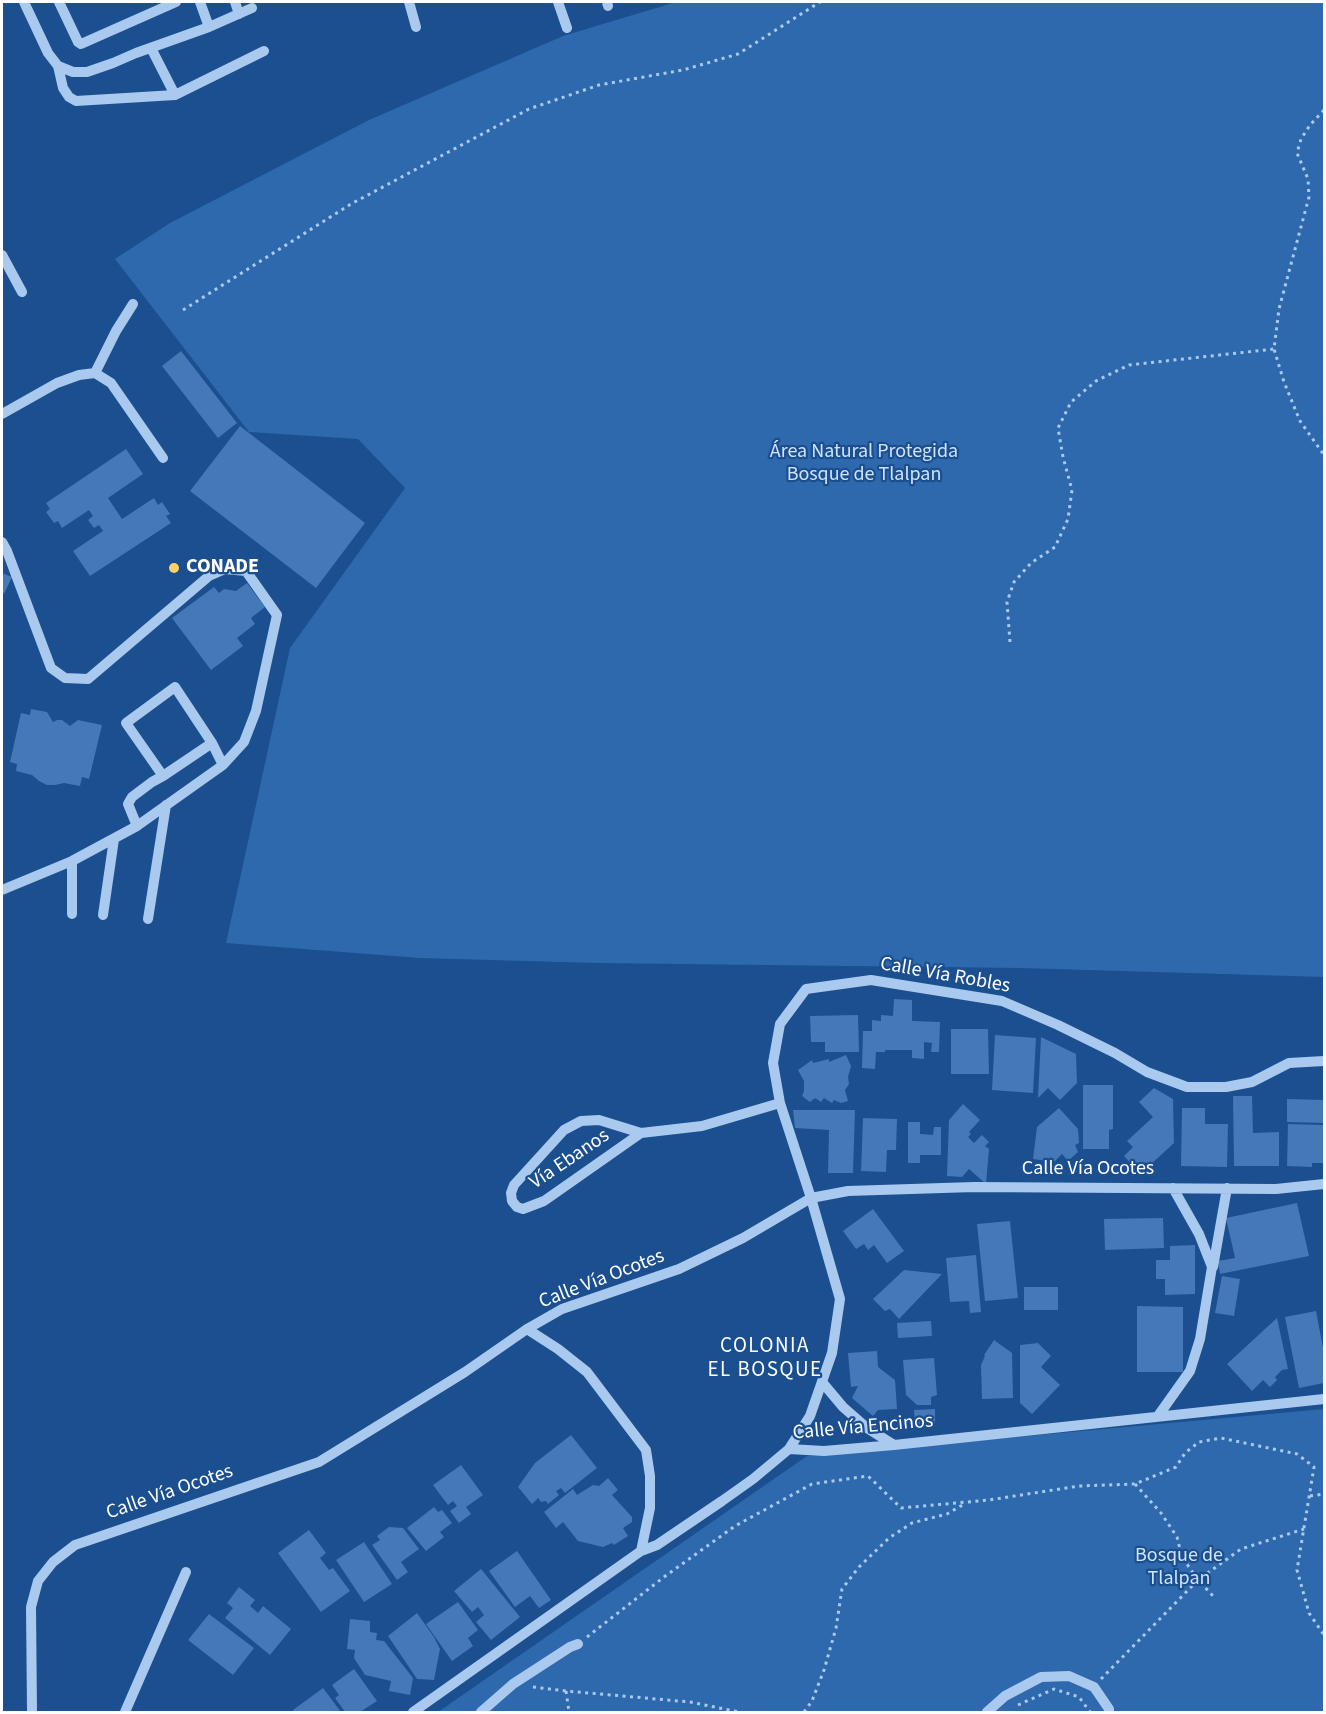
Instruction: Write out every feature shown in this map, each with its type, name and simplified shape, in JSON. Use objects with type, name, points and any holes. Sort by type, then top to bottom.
[{"type":"street","points":[[24,2],[48,53],[58,66],[63,88],[69,98],[76,101],[175,95],[264,51]]},
{"type":"street","points":[[59,2],[81,44],[176,2]]},
{"type":"street","points":[[200,2],[209,27]]},
{"type":"street","points":[[235,2],[239,14]]},
{"type":"street","points":[[409,2],[417,27]]},
{"type":"street","points":[[558,2],[567,28]]},
{"type":"street","points":[[58,66],[73,72],[87,72],[209,27],[252,8]]},
{"type":"street","points":[[151,48],[175,95]]},
{"type":"street","points":[[2,255],[22,292]]},
{"type":"street","points":[[95,374],[116,331],[133,304]]},
{"type":"street","points":[[2,414],[57,382],[79,375],[95,374],[111,383],[163,458]]},
{"type":"street","points":[[2,542],[51,668],[65,678],[88,679],[209,576],[225,569],[246,571],[277,615],[256,711],[244,742],[224,765],[137,826],[114,839],[72,861],[2,890]]},
{"type":"street","points":[[163,776],[126,723],[175,687],[224,765]]},
{"type":"street","points":[[137,826],[128,804],[132,797],[212,743]]},
{"type":"street","points":[[148,919],[166,806]]},
{"type":"street","points":[[103,915],[114,839]]},
{"type":"street","points":[[72,861],[72,914]]},
{"type":"street","name":"Calle Vía Robles","points":[[789,1449],[810,1416],[832,1353],[840,1299],[811,1198],[780,1103],[772,1064],[780,1024],[806,989],[871,980],[1002,1000],[1115,1053],[1147,1072],[1187,1087],[1226,1087],[1252,1082],[1289,1063],[1324,1061]]},
{"type":"street","name":"Vía Ebanos","points":[[641,1133],[544,1202],[523,1209],[517,1207],[512,1201],[511,1193],[514,1185],[564,1130],[580,1121],[598,1120],[641,1133],[702,1126],[780,1103]]},
{"type":"street","name":"Calle Vía Ocotes","points":[[32,1713],[31,1607],[38,1581],[53,1562],[75,1545],[319,1462],[562,1309],[679,1269],[743,1238],[811,1198],[848,1191],[940,1188],[1276,1189],[1324,1184]]},
{"type":"street","points":[[1173,1188],[1198,1234],[1212,1267]]},
{"type":"street","points":[[1158,1416],[1190,1371],[1200,1338],[1227,1188]]},
{"type":"street","points":[[527,1329],[558,1349],[587,1372],[646,1450],[650,1476],[650,1508],[641,1551]]},
{"type":"street","points":[[822,1382],[843,1407],[867,1428],[894,1445]]},
{"type":"street","name":"Calle Vía Encinos","points":[[413,1713],[641,1551],[657,1545],[753,1479],[789,1449],[824,1451],[894,1445],[1324,1399]]},
{"type":"street","points":[[124,1713],[186,1572]]},
{"type":"street","points":[[481,1713],[513,1684],[578,1644]]},
{"type":"street","points":[[987,1713],[1005,1696],[1041,1677],[1069,1676],[1094,1687],[1109,1709],[1109,1713]]},
{"type":"path","points":[[183,310],[351,204],[528,109],[599,85],[683,70],[738,54],[820,2]]},
{"type":"path","points":[[1324,110],[1301,139],[1297,153],[1308,179],[1309,197],[1279,309],[1274,349],[1284,382],[1300,421],[1324,455]]},
{"type":"path","points":[[1010,642],[1007,602],[1014,582],[1031,563],[1055,547],[1068,519],[1072,490],[1058,428],[1071,402],[1096,381],[1129,365],[1274,349]]},
{"type":"path","points":[[578,1644],[664,1577],[735,1526],[812,1484],[868,1476],[901,1508],[967,1502],[1078,1486],[1135,1484],[1176,1467],[1185,1453],[1199,1442],[1221,1438],[1297,1454],[1314,1467],[1297,1570],[1309,1613],[1324,1635]]},
{"type":"path","points":[[1135,1484],[1161,1513],[1177,1537],[1182,1557],[1198,1580],[1216,1599]]},
{"type":"path","points":[[1310,1496],[1324,1494]]},
{"type":"path","points":[[804,1713],[812,1701],[824,1670],[836,1628],[842,1589],[853,1574],[889,1538],[912,1523],[947,1514],[967,1502]]},
{"type":"path","points":[[1079,1697],[1094,1687],[1198,1580],[1241,1549],[1304,1529]]},
{"type":"path","points":[[513,1684],[690,1702],[739,1713]]},
{"type":"path","points":[[1011,1708],[1054,1689],[1079,1697],[1090,1713]]},
{"type":"path","points":[[566,1691],[569,1713]]},
{"type":"green space","name":"Área Natural Protegida Bosque de Tlalpan","points":[[676,2],[1324,2],[1324,977],[1020,968],[596,963],[420,958],[226,943],[290,648],[405,488],[358,439],[249,432],[115,259],[170,223],[369,120],[563,36]]},
{"type":"green space","name":"Bosque de Tlalpan","points":[[1324,1409],[1324,1712],[438,1712],[807,1456]]},
{"type":"building","points":[[181,351],[237,423],[218,438],[162,366]]},
{"type":"building","points":[[240,426],[365,523],[316,588],[190,491]]},
{"type":"building","points":[[126,449],[143,474],[108,498],[122,519],[154,498],[158,505],[162,502],[170,514],[166,516],[171,523],[90,576],[73,551],[103,531],[99,525],[94,528],[88,520],[93,516],[89,510],[62,528],[58,521],[54,523],[46,512],[50,509],[46,503]]},
{"type":"building","points":[[2,573],[12,577],[4,594],[2,593]]},
{"type":"building","points":[[247,583],[265,607],[251,618],[255,624],[237,638],[243,646],[211,670],[172,618],[214,587],[219,593],[224,589],[236,591]]},
{"type":"building","points":[[31,709],[47,712],[53,722],[62,720],[70,726],[78,720],[102,725],[89,779],[82,777],[80,786],[64,783],[47,785],[32,775],[16,771],[17,764],[10,762],[21,713],[30,715]]},
{"type":"building","points":[[894,999],[912,1000],[912,1021],[940,1022],[939,1052],[931,1052],[932,1043],[924,1042],[924,1059],[912,1058],[912,1050],[885,1050],[885,1052],[876,1052],[875,1069],[862,1068],[863,1031],[872,1031],[872,1020],[881,1021],[881,1015],[893,1016]]},
{"type":"building","points":[[858,1015],[859,1052],[825,1052],[825,1042],[811,1042],[810,1016]]},
{"type":"building","points":[[951,1029],[988,1029],[989,1074],[951,1074]]},
{"type":"building","points":[[995,1035],[1036,1038],[1033,1093],[992,1090]]},
{"type":"building","points":[[1041,1037],[1076,1054],[1077,1083],[1060,1100],[1048,1088],[1038,1098]]},
{"type":"building","points":[[846,1055],[851,1066],[849,1084],[845,1090],[848,1101],[841,1103],[834,1100],[832,1103],[824,1098],[821,1102],[815,1098],[810,1102],[802,1096],[804,1081],[798,1070],[812,1060],[813,1063],[829,1059],[829,1062]]},
{"type":"building","points":[[1083,1085],[1113,1085],[1113,1129],[1109,1130],[1109,1149],[1083,1149]]},
{"type":"building","points":[[1154,1088],[1173,1099],[1174,1143],[1149,1166],[1145,1162],[1137,1170],[1124,1156],[1133,1147],[1127,1141],[1153,1117],[1139,1102]]},
{"type":"building","points":[[1233,1096],[1252,1096],[1253,1133],[1279,1132],[1279,1166],[1234,1166]]},
{"type":"building","points":[[1287,1099],[1324,1100],[1324,1123],[1287,1122]]},
{"type":"building","points":[[963,1104],[980,1120],[969,1132],[971,1134],[968,1137],[974,1143],[982,1135],[989,1142],[985,1146],[989,1149],[986,1184],[969,1169],[962,1177],[947,1176],[949,1120]]},
{"type":"building","points":[[1059,1108],[1078,1129],[1079,1143],[1075,1145],[1078,1152],[1068,1161],[1062,1154],[1054,1162],[1033,1159],[1037,1127]]},
{"type":"building","points":[[1182,1108],[1205,1108],[1205,1124],[1228,1124],[1227,1167],[1181,1166]]},
{"type":"building","points":[[793,1110],[855,1110],[853,1173],[828,1173],[829,1130],[795,1128]]},
{"type":"building","points":[[863,1118],[897,1119],[896,1150],[887,1150],[886,1172],[861,1171]]},
{"type":"building","points":[[908,1122],[920,1122],[920,1134],[933,1135],[934,1127],[941,1127],[941,1155],[920,1155],[920,1163],[908,1163]]},
{"type":"building","points":[[1288,1124],[1324,1125],[1324,1163],[1312,1163],[1312,1167],[1287,1166]]},
{"type":"building","points":[[1297,1203],[1309,1256],[1220,1274],[1218,1261],[1235,1258],[1226,1218]]},
{"type":"building","points":[[873,1209],[904,1251],[887,1263],[874,1245],[868,1250],[864,1244],[856,1249],[843,1231]]},
{"type":"building","points":[[1163,1218],[1164,1248],[1105,1250],[1104,1219]]},
{"type":"building","points":[[1010,1221],[1018,1298],[985,1301],[977,1224]]},
{"type":"building","points":[[1195,1245],[1195,1294],[1165,1295],[1165,1279],[1156,1279],[1156,1260],[1170,1260],[1170,1246]]},
{"type":"building","points":[[976,1255],[981,1312],[970,1313],[969,1301],[950,1302],[946,1258]]},
{"type":"building","points":[[904,1270],[942,1274],[899,1319],[890,1309],[885,1311],[873,1299]]},
{"type":"building","points":[[1222,1276],[1240,1279],[1234,1316],[1215,1313]]},
{"type":"building","points":[[1024,1287],[1058,1287],[1058,1310],[1024,1310]]},
{"type":"building","points":[[1137,1306],[1183,1307],[1183,1372],[1137,1372]]},
{"type":"building","points":[[1316,1311],[1324,1353],[1324,1383],[1299,1388],[1285,1317]]},
{"type":"building","points":[[1277,1318],[1288,1369],[1282,1370],[1275,1377],[1277,1380],[1270,1387],[1263,1380],[1252,1391],[1227,1364]]},
{"type":"building","points":[[931,1321],[932,1336],[898,1338],[897,1323]]},
{"type":"building","points":[[994,1340],[1012,1353],[1013,1398],[982,1399],[981,1365],[984,1355]]},
{"type":"building","points":[[1038,1343],[1051,1356],[1041,1367],[1060,1385],[1032,1414],[1020,1403],[1020,1345]]},
{"type":"building","points":[[877,1351],[878,1367],[895,1380],[897,1409],[878,1410],[873,1416],[852,1398],[858,1386],[851,1387],[848,1353]]},
{"type":"building","points":[[934,1358],[937,1395],[931,1397],[931,1405],[917,1405],[906,1395],[903,1360]]},
{"type":"building","points":[[935,1409],[935,1426],[915,1426],[914,1410]]},
{"type":"building","points":[[571,1435],[597,1468],[565,1493],[561,1488],[556,1491],[559,1495],[548,1504],[546,1501],[541,1502],[538,1498],[532,1504],[518,1487],[535,1463]]},
{"type":"building","points":[[461,1465],[483,1495],[466,1507],[471,1514],[459,1523],[450,1511],[457,1506],[453,1501],[448,1505],[433,1485]]},
{"type":"building","points":[[608,1478],[618,1490],[612,1495],[632,1517],[632,1522],[623,1528],[628,1536],[614,1545],[612,1543],[603,1547],[578,1541],[563,1522],[556,1528],[544,1512],[573,1489],[577,1495],[593,1485],[599,1486]]},
{"type":"building","points":[[434,1507],[438,1512],[442,1510],[452,1523],[440,1532],[444,1537],[426,1551],[407,1528]]},
{"type":"building","points":[[389,1527],[403,1528],[419,1549],[401,1562],[408,1572],[397,1580],[372,1545],[380,1540],[377,1536]]},
{"type":"building","points":[[309,1530],[326,1553],[320,1558],[329,1570],[333,1568],[350,1591],[321,1612],[278,1553]]},
{"type":"building","points":[[364,1542],[392,1584],[364,1602],[336,1560]]},
{"type":"building","points":[[517,1551],[551,1600],[539,1608],[530,1596],[515,1607],[489,1571]]},
{"type":"building","points":[[481,1569],[520,1617],[491,1640],[476,1622],[484,1615],[478,1607],[472,1612],[454,1591]]},
{"type":"building","points":[[239,1587],[255,1600],[250,1606],[258,1613],[263,1606],[291,1629],[270,1655],[225,1618],[233,1608],[227,1603]]},
{"type":"building","points":[[458,1602],[478,1630],[468,1638],[473,1646],[452,1661],[426,1624]]},
{"type":"building","points":[[417,1613],[440,1649],[434,1680],[417,1679],[388,1636]]},
{"type":"building","points":[[209,1614],[254,1648],[233,1675],[188,1640]]},
{"type":"building","points":[[350,1619],[370,1621],[370,1632],[377,1633],[376,1640],[384,1641],[413,1678],[410,1695],[389,1691],[391,1681],[365,1675],[354,1658],[355,1650],[347,1649]]},
{"type":"building","points":[[354,1669],[377,1701],[360,1712],[345,1712],[335,1698],[339,1695],[332,1685]]},
{"type":"building","points":[[323,1688],[341,1712],[295,1712],[293,1710]]},
{"type":"place","name":"CONADE","points":[[174,568]]},
{"type":"district","name":"COLONIA EL BOSQUE","points":[[765,1359]]}]
